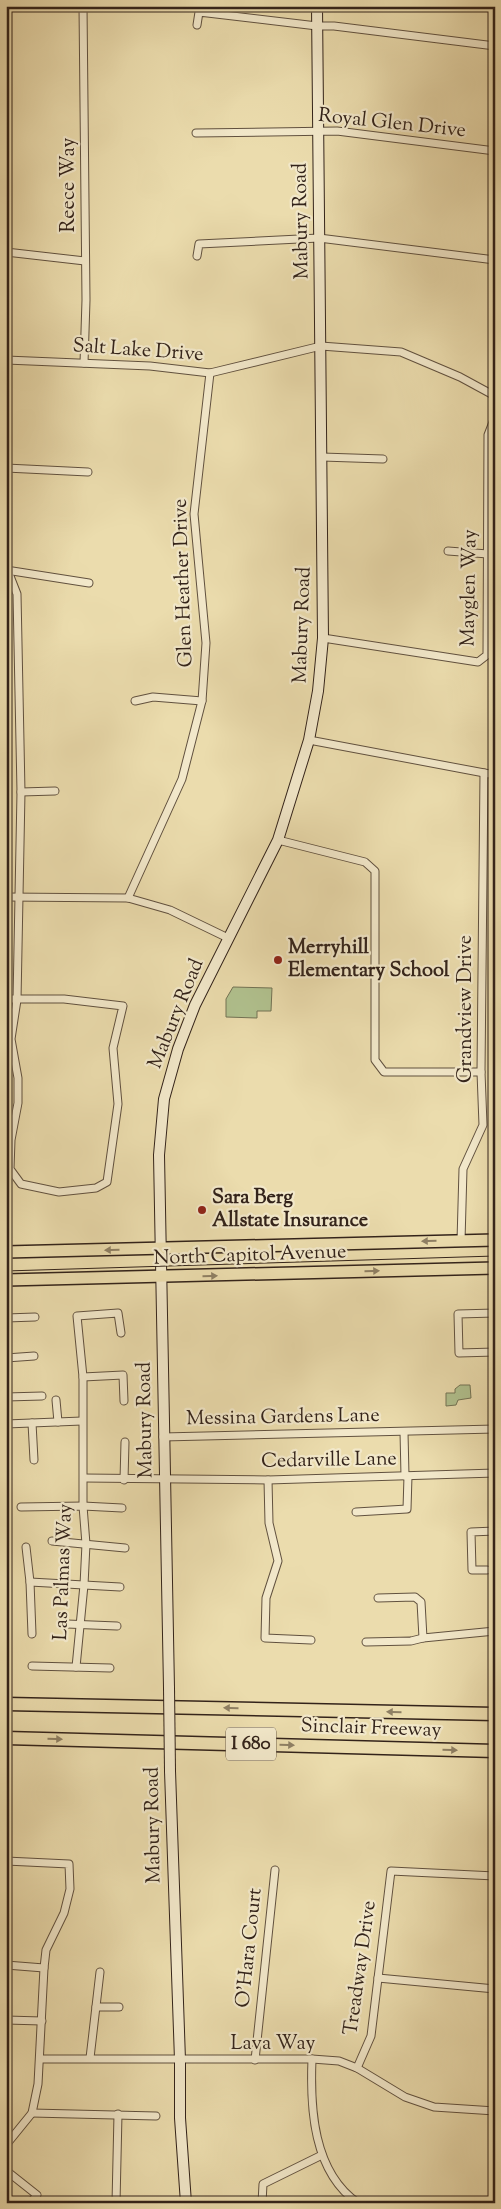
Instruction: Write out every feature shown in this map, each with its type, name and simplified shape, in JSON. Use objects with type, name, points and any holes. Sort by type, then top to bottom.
[{"type":"highway","name":"Sinclair Freeway","points":[[6,1704],[495,1714]]},
{"type":"highway","name":"Sinclair Freeway","points":[[6,1738],[495,1751]]},
{"type":"main road","name":"Mabury Road","points":[[186,2203],[180,2118],[180,2060],[170,1771],[159,1155],[164,1099],[178,1049],[195,1005],[278,840],[309,740],[318,691],[323,638],[317,6]]},
{"type":"main road","name":"North Capitol Avenue","points":[[6,1252],[495,1240]]},
{"type":"main road","name":"North Capitol Avenue","points":[[6,1280],[495,1268]]},
{"type":"main road","name":"Mabury Road","points":[[178,2203],[183,2174]]},
{"type":"street","name":"Reece Way","points":[[83,6],[86,261],[84,363]]},
{"type":"street","points":[[197,25],[199,12],[495,46]]},
{"type":"street","name":"Royal Glen Drive","points":[[196,133],[337,131],[495,151]]},
{"type":"street","points":[[197,256],[199,244],[319,238],[495,260]]},
{"type":"street","points":[[6,252],[86,261]]},
{"type":"street","name":"Salt Lake Drive","points":[[6,360],[150,366],[210,373],[321,346],[401,352],[460,377],[495,396]]},
{"type":"street","name":"Glen Heather Drive","points":[[128,898],[182,779],[202,701],[206,642],[194,514],[210,373]]},
{"type":"street","name":"Mayglen Way","points":[[323,638],[478,662],[487,654],[488,435],[495,416]]},
{"type":"street","points":[[322,457],[383,459]]},
{"type":"street","points":[[6,468],[88,472]]},
{"type":"street","points":[[448,551],[488,554]]},
{"type":"street","points":[[7,568],[89,583]]},
{"type":"street","points":[[6,999],[18,1000],[64,999],[123,1006],[113,1048],[117,1088],[116,1122],[107,1182],[100,1186],[78,1191],[59,1192],[43,1190],[21,1184],[10,1169],[11,1140],[18,1103],[18,1078],[11,1039],[18,1000],[21,792],[17,594],[7,568]]},
{"type":"street","points":[[135,702],[153,697],[202,701]]},
{"type":"street","points":[[309,740],[495,775]]},
{"type":"street","name":"Grandview Drive","points":[[462,1241],[463,1169],[483,1125],[481,1072],[484,773]]},
{"type":"street","points":[[21,792],[54,791]]},
{"type":"street","points":[[278,840],[365,862],[375,871],[375,1060],[378,1066],[384,1072],[481,1072]]},
{"type":"street","points":[[6,897],[128,898],[170,910],[228,938]]},
{"type":"street","points":[[495,1313],[458,1314],[458,1353],[495,1352]]},
{"type":"street","name":"Las Palmas Way","points":[[76,1667],[86,1544],[83,1506],[83,1377],[78,1316],[118,1314],[121,1333]]},
{"type":"street","points":[[6,1318],[35,1317]]},
{"type":"street","points":[[6,1358],[34,1356]]},
{"type":"street","points":[[83,1377],[123,1375],[124,1401]]},
{"type":"street","points":[[6,1397],[42,1396]]},
{"type":"street","points":[[56,1400],[58,1422]]},
{"type":"street","points":[[6,1424],[82,1421]]},
{"type":"street","points":[[32,1423],[34,1460]]},
{"type":"street","name":"Messina Gardens Lane","points":[[163,1437],[495,1429]]},
{"type":"street","name":"Messina Gardens Lane","points":[[356,1512],[407,1510],[404,1432]]},
{"type":"street","points":[[124,1480],[125,1442]]},
{"type":"street","points":[[494,1473],[495,1498]]},
{"type":"street","name":"Cedarville Lane","points":[[164,1480],[268,1480],[494,1473]]},
{"type":"street","name":"Las Palmas Way","points":[[84,1478],[164,1480]]},
{"type":"street","points":[[268,1480],[269,1523],[278,1561],[266,1598],[265,1638],[312,1640]]},
{"type":"street","points":[[21,1507],[83,1506],[122,1508]]},
{"type":"street","points":[[487,1570],[472,1570],[471,1532],[495,1531]]},
{"type":"street","points":[[52,1542],[125,1548]]},
{"type":"street","points":[[26,1547],[30,1582],[32,1634]]},
{"type":"street","points":[[30,1582],[120,1587]]},
{"type":"street","points":[[378,1598],[415,1597],[421,1602],[423,1638]]},
{"type":"street","points":[[67,1624],[117,1626]]},
{"type":"street","points":[[366,1642],[412,1641],[474,1631],[495,1631]]},
{"type":"street","name":"Las Palmas Way","points":[[32,1666],[110,1668]]},
{"type":"street","points":[[6,1860],[69,1864],[70,1889],[64,1913],[46,1950],[38,2084],[32,2113],[6,2145]]},
{"type":"street","name":"O'Hara Court","points":[[255,2060],[275,1870]]},
{"type":"street","name":"Treadway Drive","points":[[357,2068],[371,2036],[391,1871],[495,1876]]},
{"type":"street","points":[[6,1965],[44,1968]]},
{"type":"street","points":[[90,2058],[100,1972]]},
{"type":"street","points":[[378,1978],[495,1989]]},
{"type":"street","points":[[96,2007],[120,2007]]},
{"type":"street","points":[[6,2020],[42,2021]]},
{"type":"street","name":"Lava Way","points":[[40,2059],[312,2059],[339,2061],[357,2068],[404,2097],[434,2107],[495,2111]]},
{"type":"street","points":[[312,2059],[312,2100],[322,2155],[334,2176],[358,2203]]},
{"type":"street","points":[[32,2113],[156,2116]]},
{"type":"street","points":[[116,2203],[118,2114]]},
{"type":"street","points":[[262,2203],[263,2184],[322,2155]]},
{"type":"street","points":[[8,2172],[37,2195],[30,2203]]},
{"type":"green space","points":[[233,987],[272,988],[271,1011],[257,1011],[257,1018],[226,1017],[226,999]]},
{"type":"green space","points":[[460,1385],[470,1385],[471,1398],[458,1400],[456,1405],[446,1406],[446,1393],[455,1393],[455,1389]]},
{"type":"tram line","points":[[6,1271],[495,1256]]},
{"type":"place","name":"Merryhill Elementary School","points":[[278,960]]},
{"type":"place","name":"Sara Berg Allstate Insurance","points":[[202,1210]]}]
